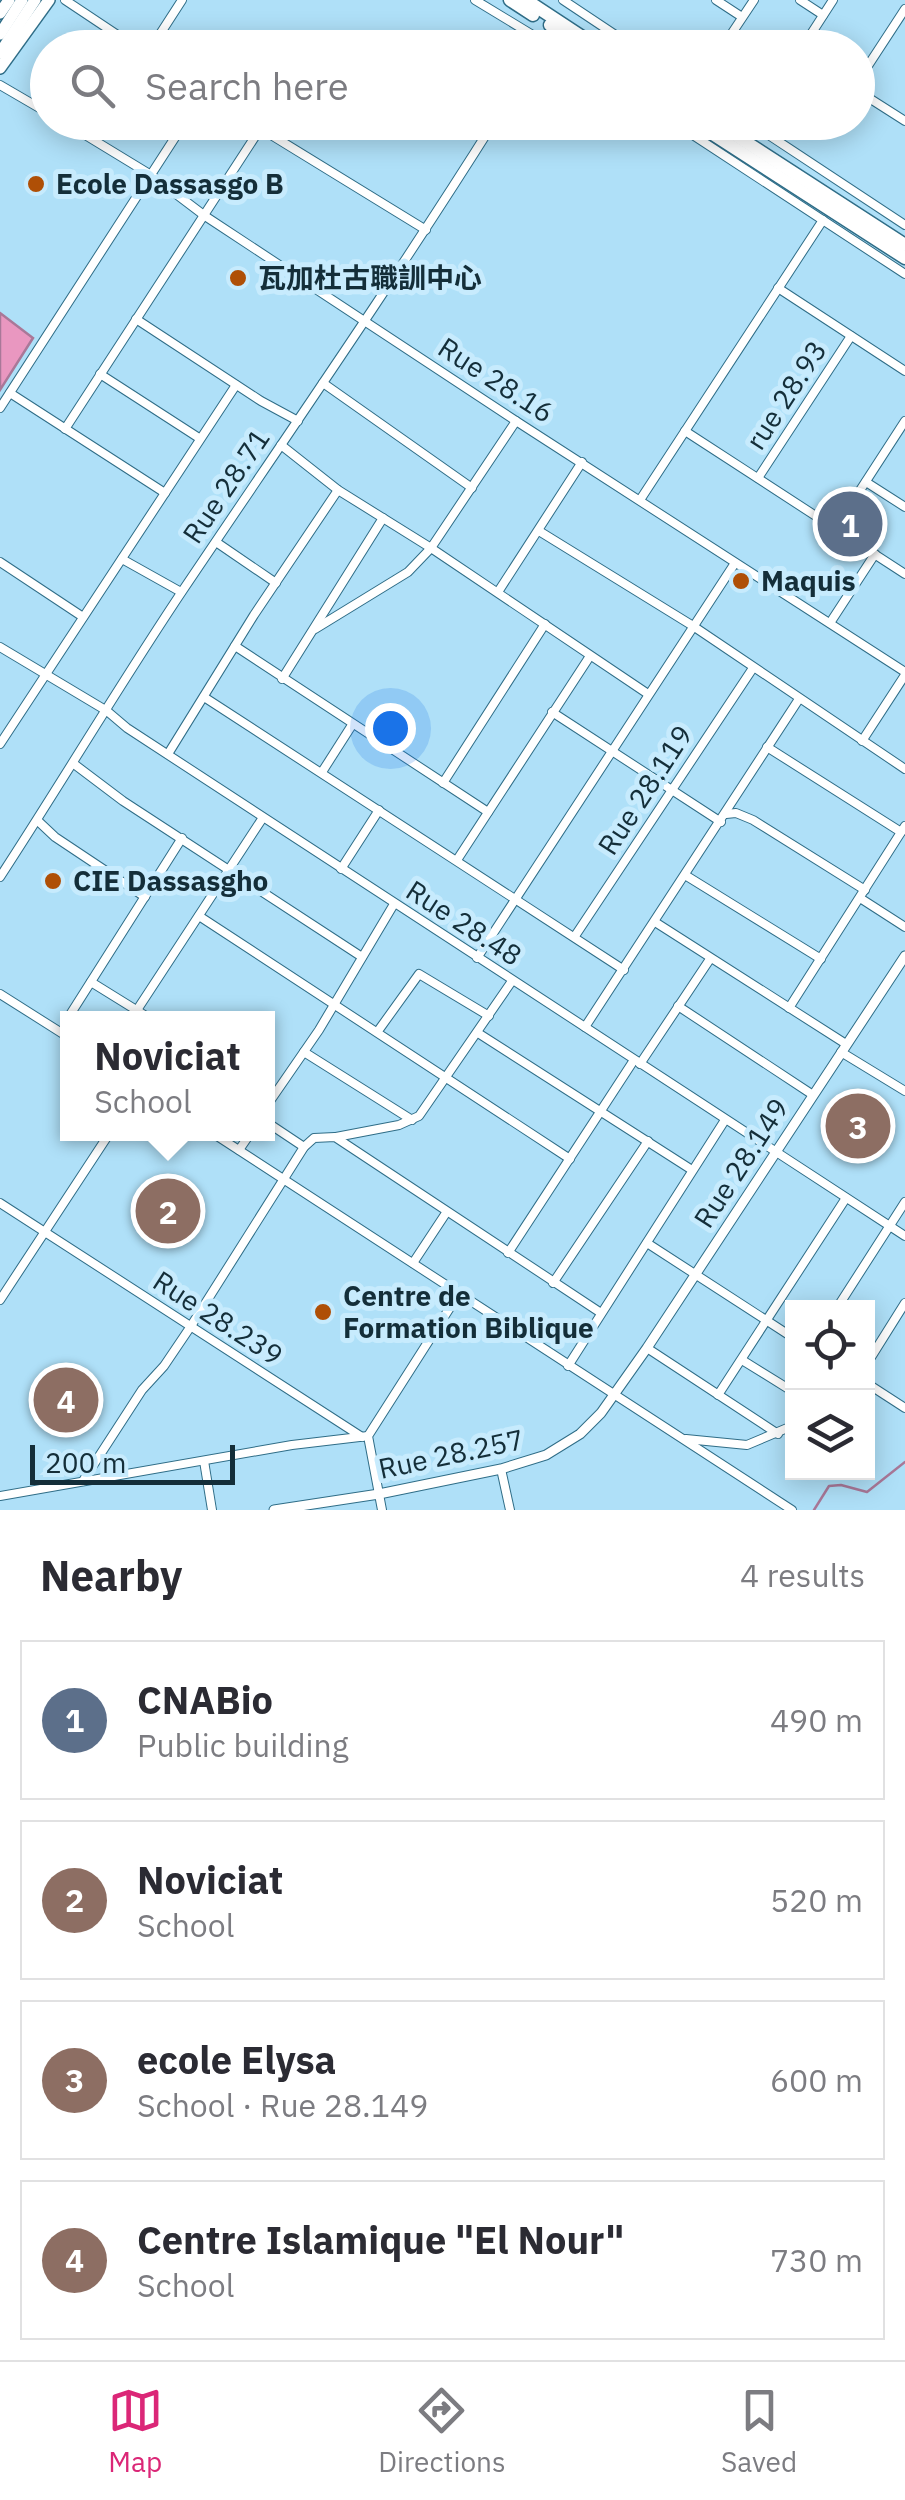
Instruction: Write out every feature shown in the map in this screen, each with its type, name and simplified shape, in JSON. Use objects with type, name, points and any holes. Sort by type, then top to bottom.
[{"type":"highway","points":[[495,0],[559,30]]},
{"type":"highway","points":[[510,0],[553,27]]},
{"type":"highway","points":[[526,0],[568,30]]},
{"type":"highway","points":[[538,0],[573,30]]},
{"type":"highway","points":[[722,140],[905,258]]},
{"type":"highway","points":[[743,140],[905,244]]},
{"type":"main road","points":[[0,14],[9,0]]},
{"type":"main road","points":[[0,34],[22,0]]},
{"type":"main road","points":[[0,53],[35,0]]},
{"type":"main road","points":[[0,68],[49,0]]},
{"type":"street","points":[[65,0],[110,30]]},
{"type":"street","points":[[163,30],[182,0]]},
{"type":"street","points":[[476,0],[522,30]]},
{"type":"street","points":[[563,0],[608,30]]},
{"type":"street","points":[[716,0],[742,17]]},
{"type":"street","points":[[734,30],[754,0]]},
{"type":"street","points":[[800,0],[823,15]]},
{"type":"street","points":[[813,30],[832,0]]},
{"type":"street","points":[[875,55],[905,10]]},
{"type":"street","points":[[0,85],[30,102]]},
{"type":"street","points":[[875,102],[905,121]]},
{"type":"street","name":"Rue 28.16","points":[[93,140],[905,674]]},
{"type":"street","points":[[0,408],[173,140]]},
{"type":"street","points":[[65,428],[253,140]]},
{"type":"street","points":[[278,140],[426,230]]},
{"type":"street","name":"Rue 28.71","points":[[0,877],[182,592],[483,140]]},
{"type":"street","points":[[701,140],[905,274]]},
{"type":"street","points":[[777,140],[905,225]]},
{"type":"street","points":[[640,500],[823,220]]},
{"type":"street","points":[[778,288],[905,371]]},
{"type":"street","points":[[136,320],[298,421]]},
{"type":"street","name":"rue 28.93","points":[[758,478],[851,336]]},
{"type":"street","points":[[100,374],[199,438]]},
{"type":"street","points":[[323,382],[472,488]]},
{"type":"street","points":[[0,744],[236,385]]},
{"type":"street","points":[[10,393],[165,493]]},
{"type":"street","points":[[315,628],[397,580],[432,548],[516,421]]},
{"type":"street","points":[[835,529],[905,421]]},
{"type":"street","points":[[685,431],[905,574]]},
{"type":"street","points":[[896,435],[905,441]]},
{"type":"street","points":[[281,445],[338,490],[432,548],[648,694]]},
{"type":"street","points":[[498,592],[582,462]]},
{"type":"street","points":[[866,482],[905,507]]},
{"type":"street","points":[[168,754],[338,490]]},
{"type":"street","points":[[282,679],[383,518]]},
{"type":"street","points":[[539,530],[692,626],[905,769]]},
{"type":"street","points":[[216,542],[276,583]]},
{"type":"street","points":[[830,623],[875,554]]},
{"type":"street","points":[[122,559],[182,592]]},
{"type":"street","points":[[0,562],[83,617]]},
{"type":"street","points":[[476,958],[735,563]]},
{"type":"street","points":[[442,783],[545,624]]},
{"type":"street","points":[[235,646],[488,812]]},
{"type":"street","name":"Rue 28.48","points":[[0,647],[107,711],[340,870],[905,1236]]},
{"type":"street","points":[[457,860],[590,656]]},
{"type":"street","name":"Rue 28.119","points":[[575,936],[753,668]]},
{"type":"street","points":[[862,740],[905,674]]},
{"type":"street","points":[[204,697],[624,970]]},
{"type":"street","points":[[585,1027],[799,699]]},
{"type":"street","points":[[552,712],[672,792],[724,818],[743,815],[753,820],[905,927]]},
{"type":"street","points":[[0,720],[11,727]]},
{"type":"street","points":[[322,772],[352,725]]},
{"type":"street","points":[[767,747],[903,829],[790,1008]]},
{"type":"street","points":[[74,764],[362,957]]},
{"type":"street","points":[[340,870],[379,810]]},
{"type":"street","points":[[91,982],[137,1010],[262,818]]},
{"type":"street","points":[[38,821],[145,897]]},
{"type":"street","points":[[73,1011],[182,838]]},
{"type":"street","points":[[685,875],[822,958]]},
{"type":"street","points":[[275,1092],[304,1052],[394,904]]},
{"type":"street","points":[[199,916],[570,1158]]},
{"type":"street","points":[[656,922],[790,1008],[905,1091]]},
{"type":"street","name":"Rue 28.149","points":[[614,1396],[905,956]]},
{"type":"street","points":[[508,1253],[601,1110],[710,958]]},
{"type":"street","points":[[378,1031],[419,974],[489,1016]]},
{"type":"street","points":[[83,1481],[142,1390],[191,1326],[304,1147],[314,1138],[375,1131],[412,1120],[421,1113],[512,981]]},
{"type":"street","points":[[0,994],[60,1032]]},
{"type":"street","points":[[678,1006],[813,1095]]},
{"type":"street","points":[[478,1032],[692,1170]]},
{"type":"street","points":[[304,1052],[412,1120]]},
{"type":"street","points":[[568,1366],[725,1120]]},
{"type":"street","points":[[275,1128],[304,1147]]},
{"type":"street","points":[[335,1138],[601,1313]]},
{"type":"street","points":[[0,1300],[104,1141]]},
{"type":"street","points":[[225,1141],[792,1510]]},
{"type":"street","points":[[239,1150],[245,1141]]},
{"type":"street","points":[[553,1282],[648,1141]]},
{"type":"street","points":[[718,1394],[846,1198]]},
{"type":"street","points":[[841,1300],[905,1202]]},
{"type":"street","name":"Rue 28.239","points":[[0,1203],[365,1437]]},
{"type":"street","points":[[413,1264],[446,1212]]},
{"type":"street","points":[[647,1243],[785,1332]]},
{"type":"street","points":[[382,1510],[365,1437],[458,1294]]},
{"type":"street","points":[[875,1351],[905,1302]]},
{"type":"street","points":[[648,1348],[778,1434]]},
{"type":"street","points":[[742,1360],[790,1390]]},
{"type":"street","points":[[875,1388],[904,1404]]},
{"type":"street","name":"Rue 28.257","points":[[274,1510],[379,1494],[500,1469],[546,1455],[570,1442],[614,1396]]},
{"type":"street","points":[[680,1438],[734,1446],[785,1430]]},
{"type":"street","points":[[10,1510],[4,1496],[292,1445],[365,1437]]},
{"type":"street","points":[[204,1461],[212,1510]]},
{"type":"street","points":[[500,1469],[510,1510]]},
{"type":"shaded area","points":[[0,313],[33,338],[0,390]]},
{"type":"waterway","points":[[814,1510],[829,1486],[867,1492],[905,1462]]},
{"type":"place","name":"Ecole Dassasgo B","points":[[36,184]]},
{"type":"place","name":"瓦加杜古職訓中心","points":[[238,278]]},
{"type":"place","name":"CNABio","points":[[850,524]]},
{"type":"place","name":"Maquis","points":[[741,581]]},
{"type":"place","name":"CIE Dassasgho","points":[[53,881]]},
{"type":"place","name":"ecole Elysa","points":[[858,1126]]},
{"type":"place","name":"Noviciat","points":[[168,1211]]},
{"type":"place","name":"Centre de Formation Biblique","points":[[323,1312]]},
{"type":"place","name":"Centre Islamique \"El Nour\"","points":[[66,1400]]}]
